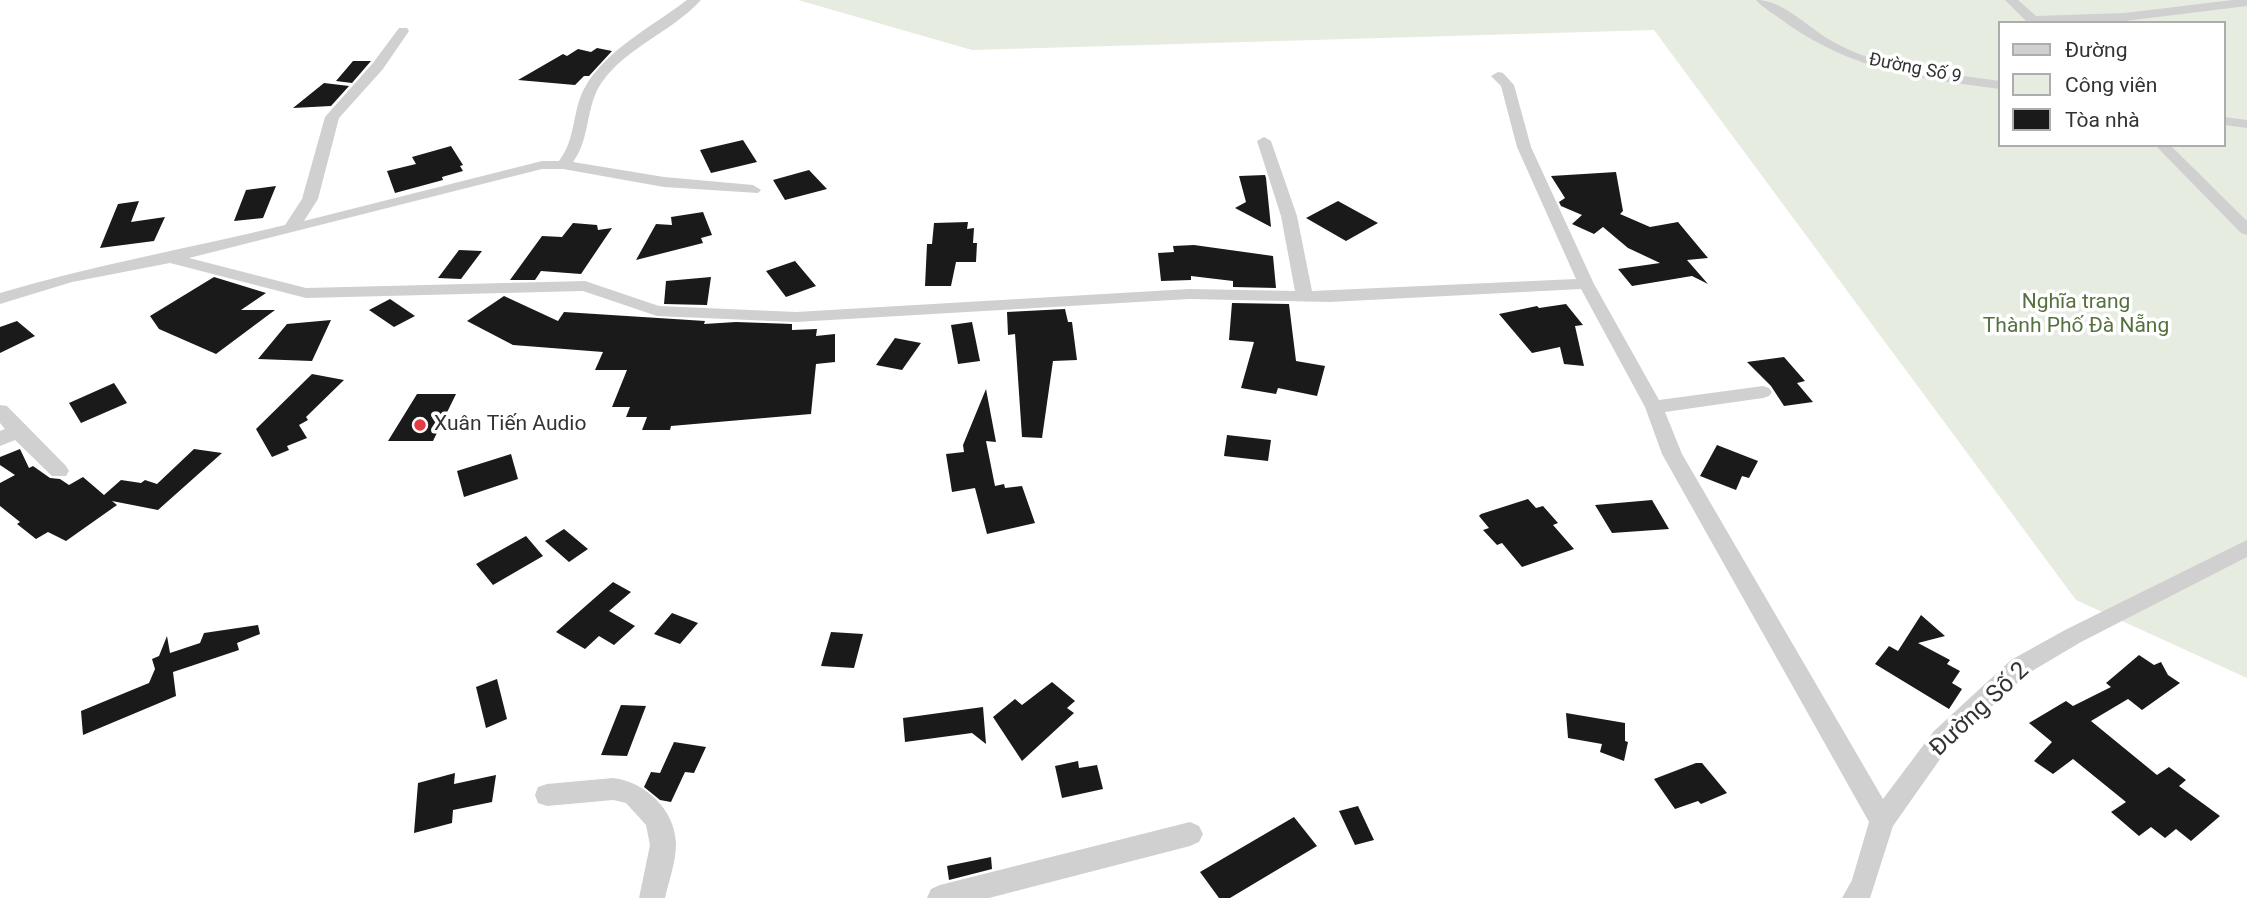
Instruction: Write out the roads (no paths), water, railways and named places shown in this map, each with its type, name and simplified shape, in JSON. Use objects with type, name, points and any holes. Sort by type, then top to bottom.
[{"type":"street","points":[[563,165],[576,149],[589,96],[598,79],[635,43],[695,0]]},
{"type":"street","name":"Đường Số 9","points":[[1762,0],[1831,46],[1865,60],[1895,68],[1998,85]]},
{"type":"street","points":[[2011,0],[2035,21],[2125,17],[2247,2]]},
{"type":"street","points":[[291,229],[310,199],[332,117],[377,66],[403,30]]},
{"type":"street","points":[[1498,76],[1507,85],[1524,147],[1586,284],[1654,407],[1672,454],[1882,821]]},
{"type":"street","points":[[2226,121],[2247,124]]},
{"type":"street","points":[[1264,141],[1289,216],[1305,297]]},
{"type":"street","points":[[2164,147],[2247,230]]},
{"type":"street","points":[[0,299],[69,278],[121,270],[517,170],[563,165],[664,182],[753,190]]},
{"type":"street","points":[[121,270],[170,258],[306,293],[585,286],[657,311],[796,317],[1176,295],[1305,297],[1586,284]]},
{"type":"street","points":[[1654,407],[1763,392]]},
{"type":"street","points":[[0,411],[8,435],[59,471]]},
{"type":"street","name":"Đường Số 2","points":[[1856,898],[1863,885],[1882,821],[1942,738],[2019,667],[2073,636],[2247,548]]},
{"type":"street","points":[[547,795],[613,789],[635,795],[657,819],[661,832],[663,845],[652,898]]},
{"type":"street","points":[[940,898],[1191,834]]},
{"type":"place","name":"Xuân Tiến Audio","points":[[420,425]]},
{"type":"park label","name":"Nghĩa trang Thành Phố Đà Nẵng","points":[[2076,315]]}]
